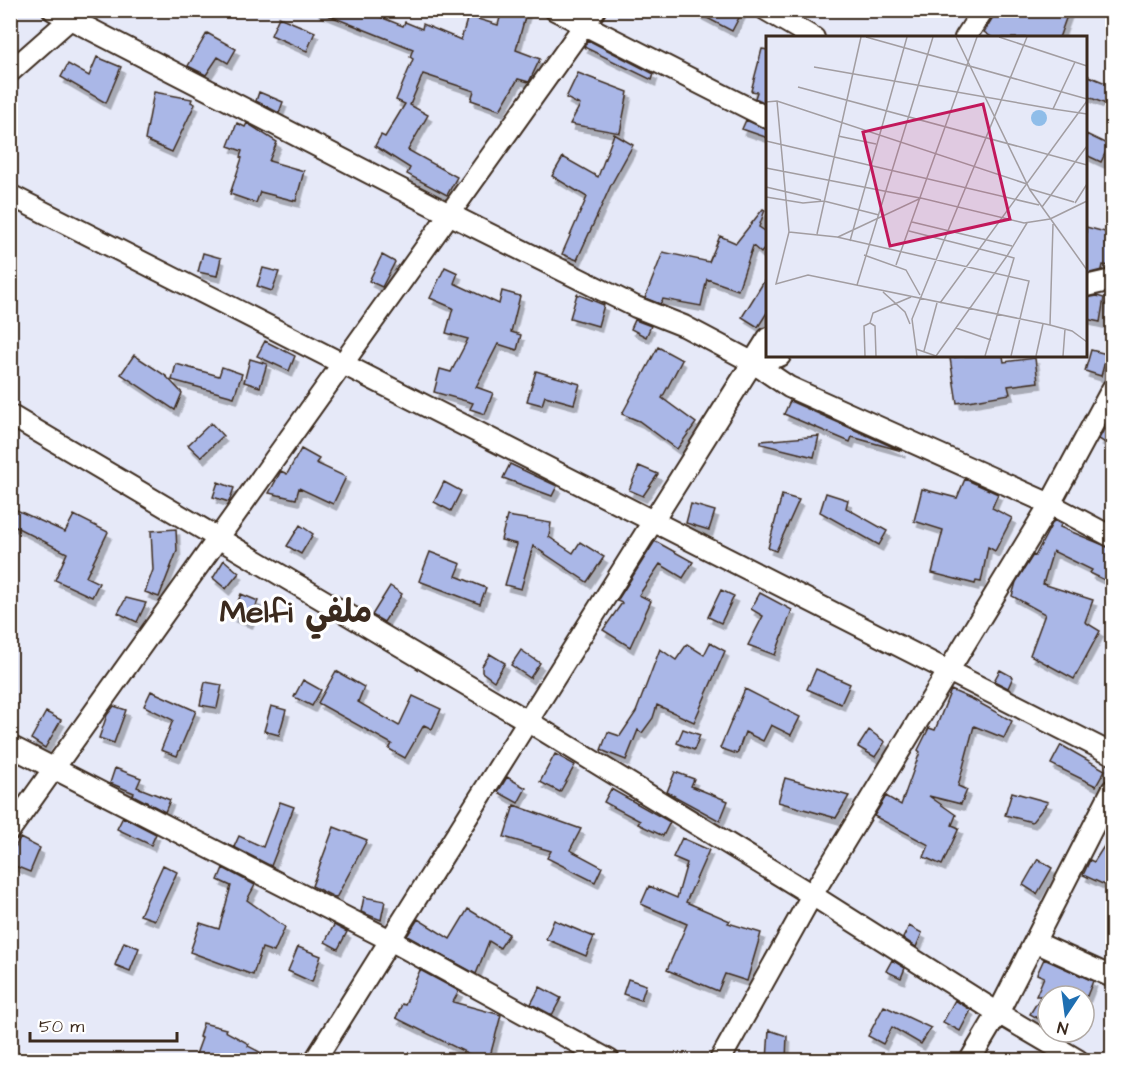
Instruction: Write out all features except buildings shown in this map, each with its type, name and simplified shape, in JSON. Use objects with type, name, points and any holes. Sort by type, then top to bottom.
[{"type":"street","points":[[555,10],[590,18],[766,117]]},
{"type":"street","points":[[766,10],[811,36]]},
{"type":"street","points":[[966,36],[983,10]]},
{"type":"street","points":[[10,72],[68,13],[451,215],[636,307],[684,326],[752,362],[789,387],[1050,504],[1113,537]]},
{"type":"street","points":[[10,830],[220,540],[590,18]]},
{"type":"street","points":[[10,195],[1113,754]]},
{"type":"street","points":[[1087,286],[1113,280]]},
{"type":"street","points":[[315,1060],[526,720],[766,341]]},
{"type":"street","points":[[752,362],[775,357]]},
{"type":"street","points":[[720,1060],[812,895],[1050,504],[1113,389]]},
{"type":"street","points":[[10,415],[526,720],[812,895],[998,1013],[1078,1060]]},
{"type":"street","points":[[10,746],[390,940],[609,1060]]},
{"type":"street","points":[[970,1060],[998,1013],[1113,790]]},
{"type":"street","points":[[1035,942],[1113,977]]},
{"type":"district","name":"Melfi ملفي","points":[[296,612]]}]
